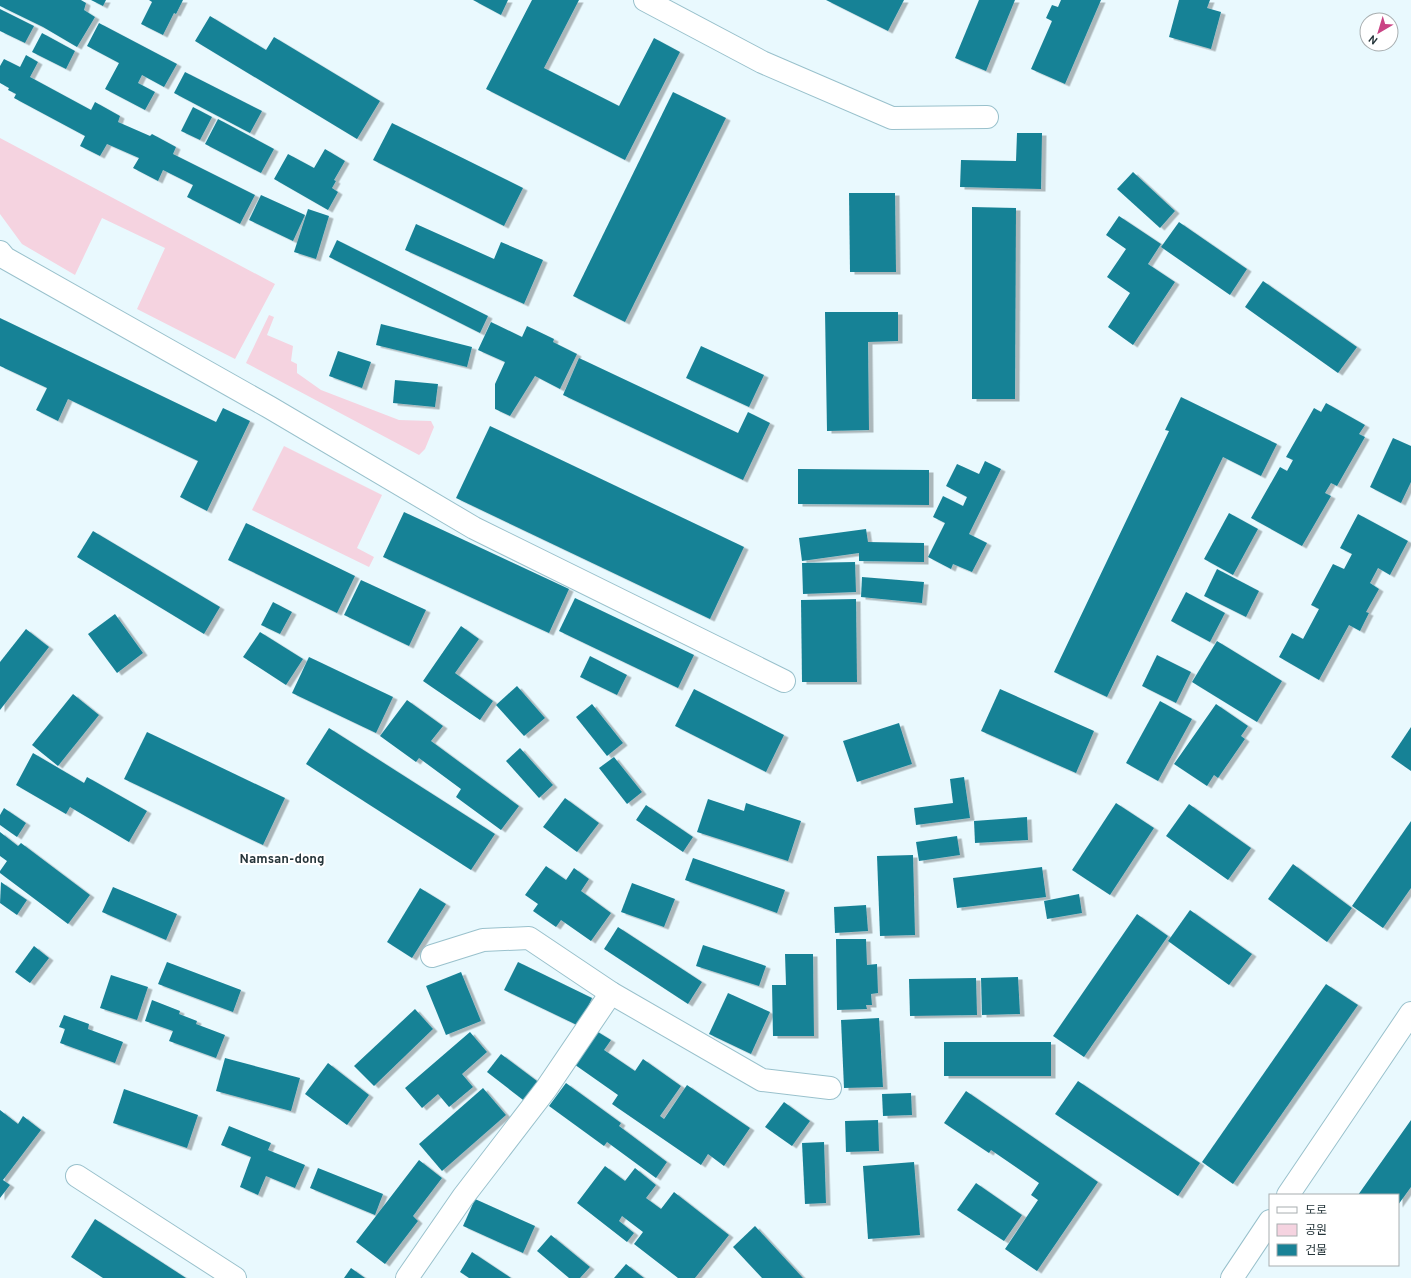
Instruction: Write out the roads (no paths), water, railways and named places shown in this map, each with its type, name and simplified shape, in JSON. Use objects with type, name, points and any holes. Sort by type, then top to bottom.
[{"type":"street","points":[[645,0],[762,62],[892,118],[987,117]]},
{"type":"street","points":[[0,252],[5,258],[269,407],[474,528],[784,681]]},
{"type":"street","points":[[432,956],[483,940],[529,938],[611,992],[762,1080],[830,1088]]},
{"type":"street","points":[[408,1278],[463,1197],[546,1089],[611,992]]},
{"type":"street","points":[[1289,1194],[1411,1013]]},
{"type":"street","points":[[77,1176],[235,1278]]},
{"type":"street","points":[[1232,1278],[1269,1222]]},
{"type":"district","name":"Namsan-dong","points":[[282,858]]}]
